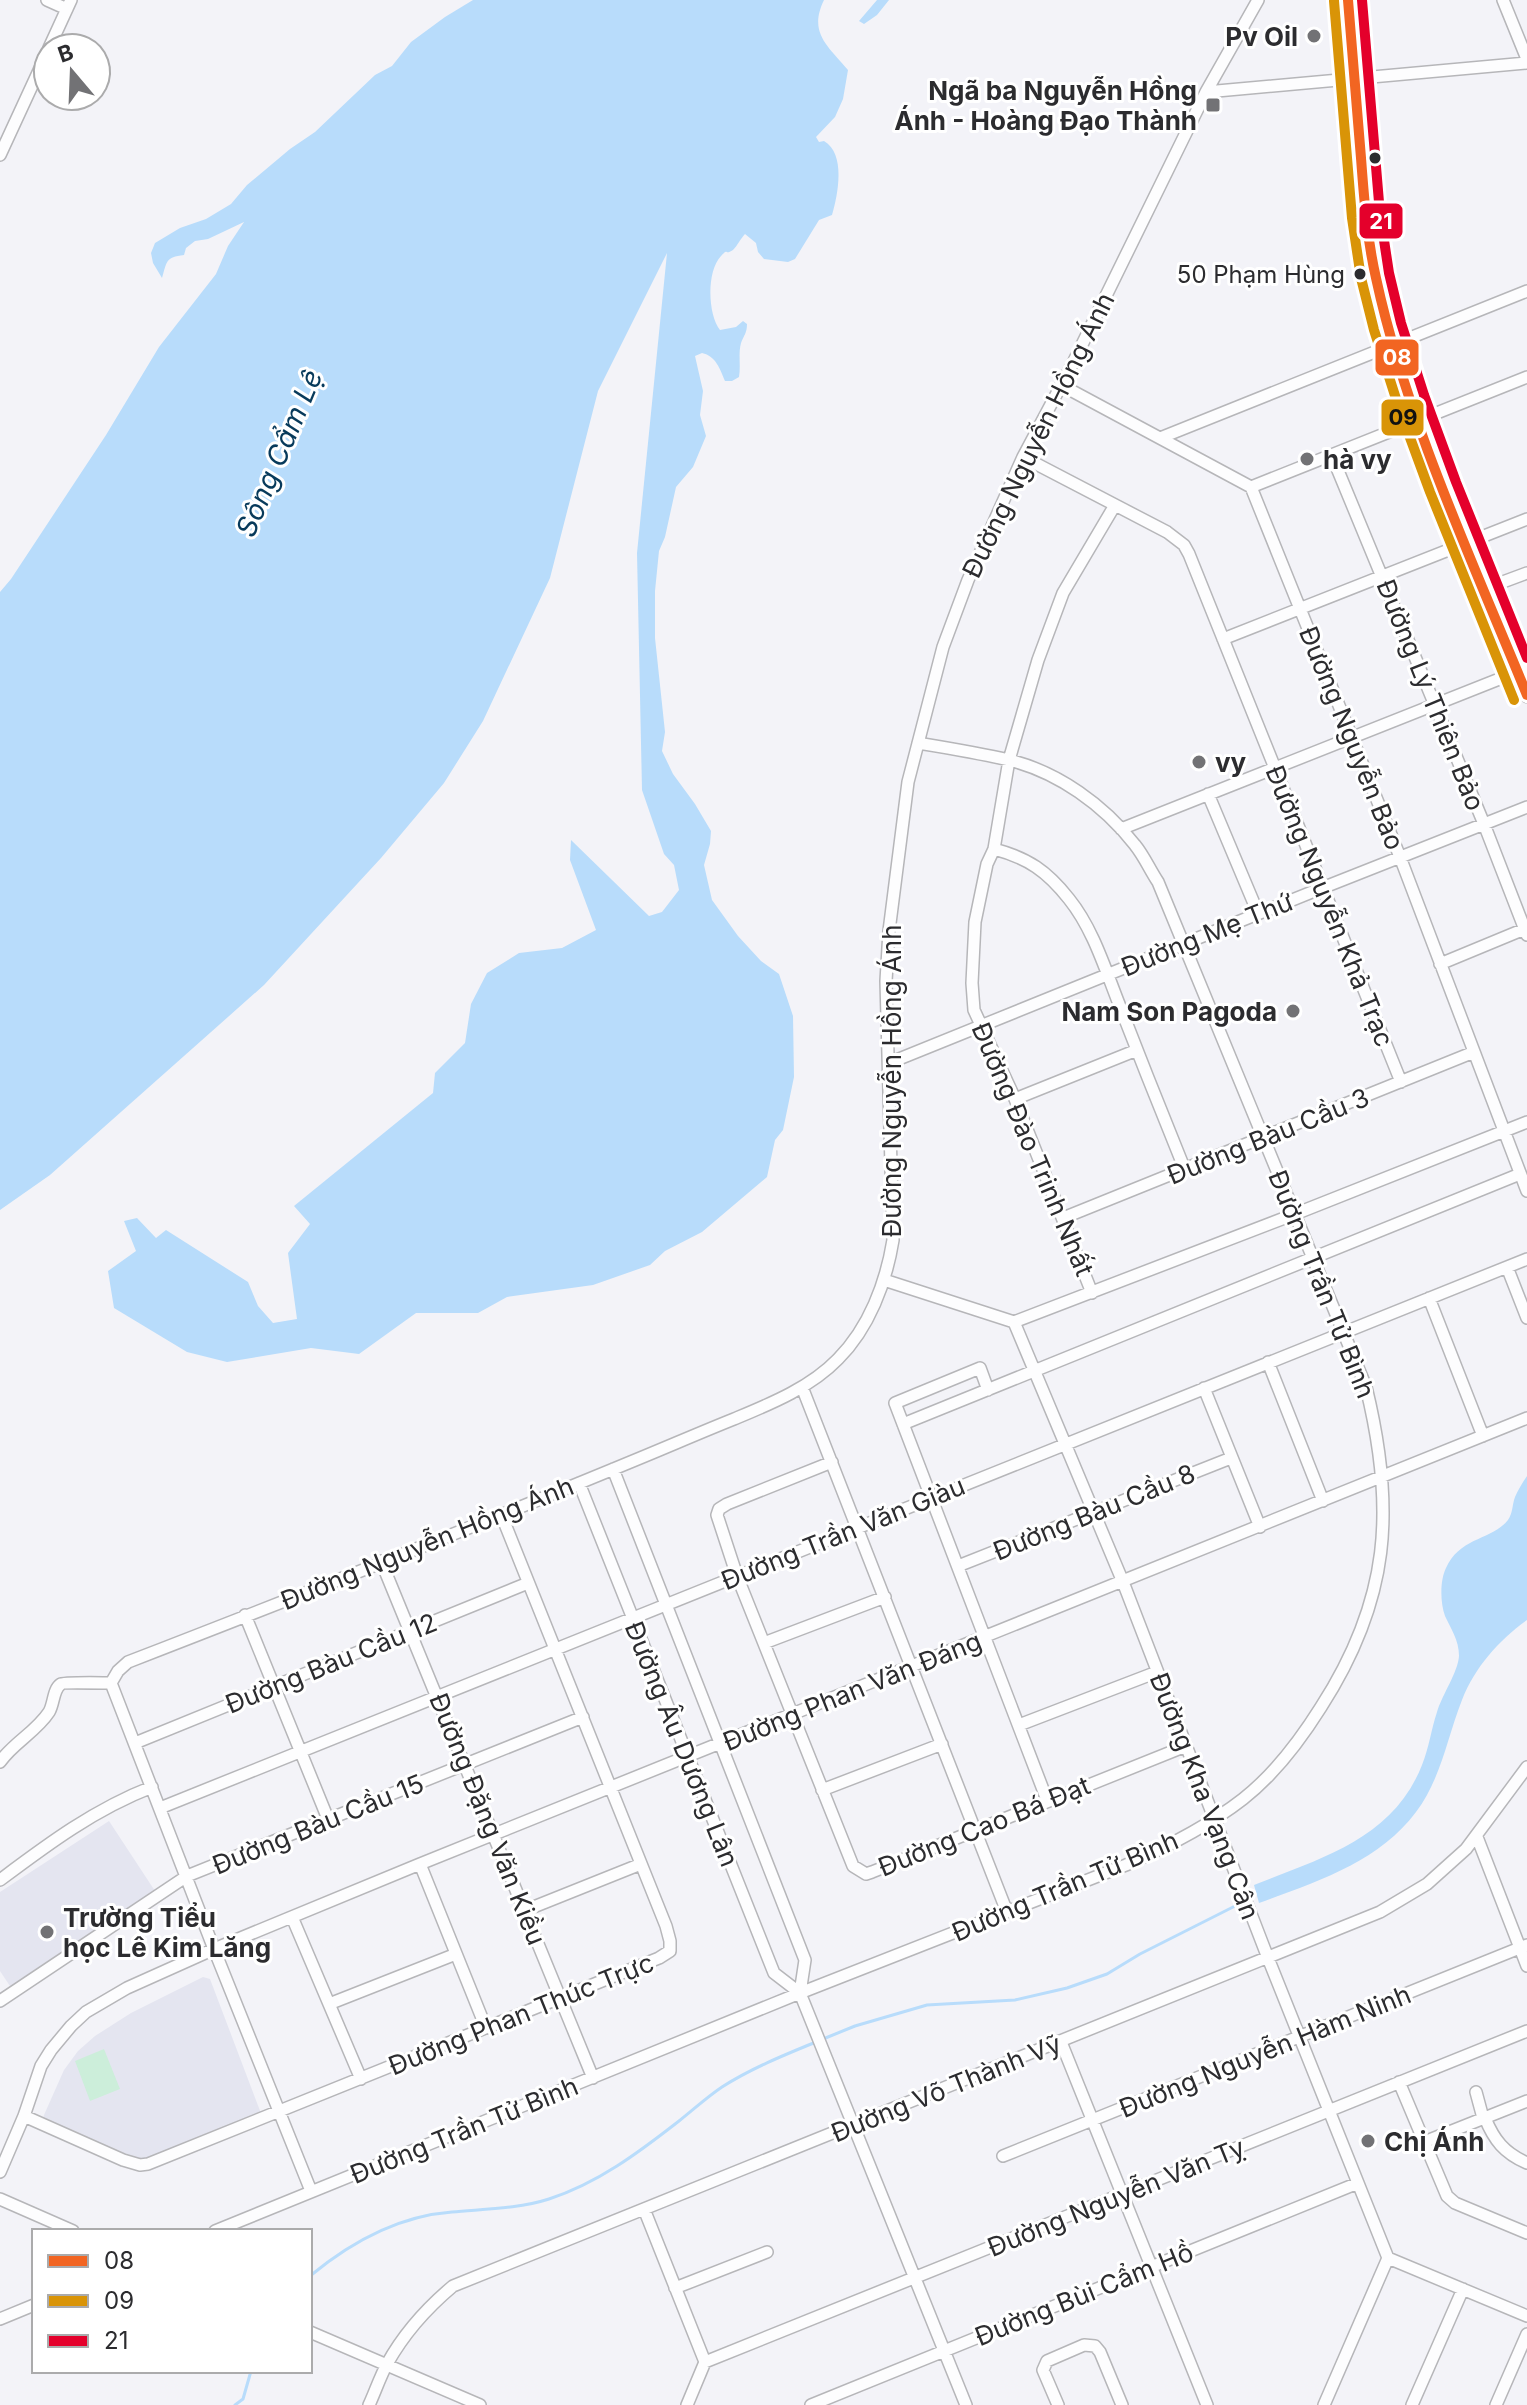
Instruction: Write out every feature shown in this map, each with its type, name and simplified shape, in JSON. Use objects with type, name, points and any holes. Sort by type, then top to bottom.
[{"type":"main road","points":[[1348,0],[1375,276],[1393,345],[1419,422],[1484,589],[1522,670],[1527,695]]},
{"type":"street","points":[[47,0],[69,4],[57,32]]},
{"type":"street","name":"Đường Nguyễn Hồng Ánh","points":[[111,1683],[128,1662],[770,1404],[802,1387],[838,1359],[855,1338],[884,1280],[893,1240],[886,981],[889,931],[908,782],[943,647],[968,580],[1023,457],[1206,92],[1258,0]]},
{"type":"street","points":[[1206,92],[1527,61],[1503,0]]},
{"type":"street","points":[[0,155],[32,86]]},
{"type":"street","points":[[1160,438],[1527,291]]},
{"type":"street","points":[[1061,385],[1251,487],[1527,377]]},
{"type":"street","name":"Đường Lý Thiên Bảo","points":[[1332,456],[1526,931]]},
{"type":"street","name":"Đường Nguyễn Khả Trạc","points":[[1023,457],[1167,532],[1184,545],[1401,1082]]},
{"type":"street","name":"Đường Nguyễn Bảo","points":[[1251,487],[1400,857],[1527,1191]]},
{"type":"street","name":"Đường Đào Trinh Nhất","points":[[1092,1293],[1015,1099],[974,1010],[972,983],[975,922],[987,864],[994,849],[1009,760],[1046,635],[1063,593],[1115,505]]},
{"type":"street","points":[[1223,639],[1527,519]]},
{"type":"street","points":[[1484,589],[1527,573]]},
{"type":"street","points":[[1121,829],[1522,670]]},
{"type":"street","name":"Đường Trần Tử Bình","points":[[220,2229],[1163,1849],[1214,1820],[1244,1798],[1298,1743],[1350,1657],[1368,1616],[1383,1536],[1383,1477],[1374,1418],[1345,1332],[1158,882],[1136,846],[1121,829],[1063,781],[1009,760],[918,743]]},
{"type":"street","points":[[1208,794],[1258,913]]},
{"type":"street","name":"Đường Mẹ Thứ","points":[[889,1063],[1527,807]]},
{"type":"street","points":[[994,849],[1020,856],[1033,864],[1068,898],[1090,932],[1185,1170]]},
{"type":"street","points":[[1440,964],[1526,931]]},
{"type":"street","points":[[1015,1099],[1137,1050]]},
{"type":"street","name":"Đường Bàu Cầu 3","points":[[1063,1218],[1474,1052]]},
{"type":"street","points":[[884,1280],[1014,1322],[1527,1122]]},
{"type":"street","points":[[903,1424],[1520,1174]]},
{"type":"street","name":"Đường Trần Văn Giàu","points":[[160,1808],[1527,1259]]},
{"type":"street","points":[[1507,1267],[1527,1318]]},
{"type":"street","points":[[1429,1298],[1483,1436]]},
{"type":"street","name":"Đường Kha Vạng Cân","points":[[1014,1322],[1123,1582],[1249,1911],[1388,2258]]},
{"type":"street","points":[[1268,1362],[1323,1501]]},
{"type":"street","points":[[988,1390],[980,1368],[895,1403],[1047,1800]]},
{"type":"street","points":[[802,1387],[1007,1912]]},
{"type":"street","points":[[1204,1388],[1260,1527]]},
{"type":"street","name":"Đường Phan Văn Đáng","points":[[0,2172],[41,2066],[71,2026],[86,2012],[127,1988],[420,1864],[1527,1418]]},
{"type":"street","name":"Đường Bàu Cầu 8","points":[[958,1566],[1231,1458]]},
{"type":"street","name":"Đường Cao Bá Đạt","points":[[832,1462],[727,1504],[719,1509],[717,1522],[853,1866],[866,1874],[1186,1746]]},
{"type":"street","name":"Đường Âu Dương Lân","points":[[613,1469],[805,1960],[800,1993]]},
{"type":"street","name":"Đường Âu Dương Lân","points":[[579,1483],[774,1973],[800,1993],[966,2405]]},
{"type":"street","name":"Đường Phan Thúc Trực","points":[[24,2116],[123,2160],[140,2165],[156,2161],[562,1998],[670,1951],[670,1941],[641,1864],[501,1514]]},
{"type":"street","name":"Đường Đặng Văn Kiều","points":[[381,1561],[593,2078]]},
{"type":"street","name":"Đường Bàu Cầu 12","points":[[135,1743],[528,1583]]},
{"type":"street","points":[[764,1643],[885,1597]]},
{"type":"street","points":[[245,1615],[328,1819]]},
{"type":"street","points":[[1019,1725],[1157,1672]]},
{"type":"street","points":[[0,1762],[50,1711],[57,1688],[62,1683],[111,1683],[311,2191]]},
{"type":"street","name":"Đường Bàu Cầu 15","points":[[0,2001],[187,1876],[583,1717]]},
{"type":"street","points":[[822,1790],[942,1744]]},
{"type":"street","name":"Đường Võ Thành Vỹ","points":[[369,2405],[386,2365],[424,2314],[453,2286],[1380,1912],[1435,1877],[1477,1837],[1527,1767]]},
{"type":"street","points":[[0,1880],[87,1818],[152,1787]]},
{"type":"street","points":[[1477,1837],[1523,1946],[1527,1966]]},
{"type":"street","points":[[420,1864],[486,2028]]},
{"type":"street","points":[[526,1910],[641,1864]]},
{"type":"street","points":[[292,1917],[361,2079]]},
{"type":"street","name":"Đường Nguyễn Hàm Ninh","points":[[1003,2156],[1523,1946]]},
{"type":"street","points":[[329,2004],[456,1954]]},
{"type":"street","name":"Đường Nguyễn Văn Tỵ","points":[[705,2362],[1527,2031]]},
{"type":"street","points":[[1061,2042],[1207,2405]]},
{"type":"street","points":[[1399,2082],[1447,2196],[1455,2203],[1527,2233]]},
{"type":"street","points":[[1476,2092],[1484,2118],[1498,2144],[1527,2163]]},
{"type":"street","points":[[1424,2142],[1527,2101]]},
{"type":"street","name":"Đường Bùi Cẩm Hồ","points":[[811,2405],[1358,2183]]},
{"type":"street","points":[[0,2199],[68,2229]]},
{"type":"street","points":[[644,2209],[705,2362],[687,2405]]},
{"type":"street","points":[[675,2288],[767,2252]]},
{"type":"street","points":[[1324,2405],[1388,2258],[1527,2316]]},
{"type":"street","points":[[1412,2405],[1463,2289]]},
{"type":"street","points":[[0,2319],[32,2306]]},
{"type":"street","points":[[312,2333],[480,2405]]},
{"type":"street","points":[[1496,2405],[1527,2334]]},
{"type":"street","points":[[1058,2405],[1043,2370],[1044,2365],[1084,2345],[1090,2345],[1100,2352],[1122,2405]]},
{"type":"shaded area","name":"Trường Tiểu học Lê Kim Lăng","points":[[109,1821],[155,1891],[10,1986],[0,1971],[0,1892]]},
{"type":"shaded area","points":[[203,1977],[210,1979],[262,2116],[149,2161],[140,2161],[43,2119],[64,2070],[78,2051],[131,2013]]},
{"type":"green space","points":[[104,2049],[120,2089],[90,2101],[75,2061]]},
{"type":"water","name":"Sông Cẩm Lệ","points":[[473,0],[824,0],[818,21],[819,30],[827,46],[848,70],[843,99],[835,117],[816,137],[819,142],[824,141],[831,147],[838,165],[838,186],[832,215],[819,220],[795,259],[788,262],[764,259],[756,243],[745,234],[733,250],[725,252],[716,263],[710,293],[716,323],[720,330],[736,327],[743,321],[747,324],[740,347],[739,377],[725,381],[711,357],[702,353],[695,356],[703,391],[700,415],[706,436],[693,467],[676,487],[659,551],[655,591],[655,638],[665,732],[662,751],[673,774],[711,831],[704,865],[712,900],[738,936],[761,961],[779,974],[793,1016],[794,1077],[783,1130],[775,1140],[767,1177],[702,1232],[665,1251],[650,1265],[593,1285],[507,1297],[478,1313],[416,1313],[359,1354],[311,1348],[227,1362],[187,1352],[114,1308],[108,1271],[136,1251],[124,1221],[137,1218],[156,1238],[166,1230],[248,1282],[258,1306],[273,1323],[297,1319],[288,1253],[310,1224],[294,1206],[433,1093],[435,1073],[465,1043],[471,1004],[487,973],[519,953],[562,948],[596,930],[570,860],[571,840],[649,916],[662,912],[679,890],[674,865],[664,854],[642,790],[637,553],[667,253],[598,391],[550,578],[483,721],[444,783],[381,858],[264,985],[50,1175],[0,1210],[0,592],[106,435],[159,347],[216,274],[228,246],[244,222],[208,239],[195,241],[186,248],[184,255],[168,261],[162,278],[151,253],[155,243],[231,204],[247,185],[315,132],[375,75],[392,66],[411,42]]},
{"type":"water","points":[[877,0],[889,0],[877,15],[864,24],[859,21]]},
{"type":"water","points":[[1527,1476],[1527,1620],[1498,1645],[1474,1676],[1425,1799],[1401,1829],[1365,1857],[1324,1878],[1259,1903],[1254,1885],[1352,1843],[1393,1811],[1409,1790],[1422,1765],[1437,1712],[1459,1656],[1442,1604],[1444,1573],[1459,1550],[1494,1532],[1508,1520],[1515,1497]]},
{"type":"waterway","points":[[823,2039],[855,2026],[927,2005],[1015,2000],[1067,1988],[1107,1974],[1243,1902]]},
{"type":"waterway","points":[[312,2274],[342,2252],[394,2225],[432,2215],[537,2202],[584,2185],[633,2156],[722,2087],[756,2068],[816,2042]]},
{"type":"waterway","points":[[235,2405],[243,2399],[250,2373]]},
{"type":"transit line","name":"08","points":[[1348,0],[1368,233],[1389,331],[1442,490],[1527,695]]},
{"type":"transit line","name":"21","points":[[1362,0],[1380,214],[1401,323],[1456,482],[1527,658]]},
{"type":"transit line","name":"09","points":[[1334,1],[1352,218],[1361,278],[1374,330],[1430,492],[1514,700]]},
{"type":"place","name":"Pv Oil","points":[[1314,36]]},
{"type":"place","name":"Ngã ba Nguyễn Hồng Ánh - Hoàng Đạo Thành","points":[[1213,105]]},
{"type":"place","name":"50 Phạm Hùng","points":[[1360,274]]},
{"type":"place","name":"hà vy","points":[[1307,459]]},
{"type":"place","name":"vy","points":[[1199,762]]},
{"type":"place","name":"Nam Son Pagoda","points":[[1293,1011]]},
{"type":"place","name":"Trường Tiểu học Lê Kim Lăng","points":[[47,1932]]},
{"type":"place","name":"Chị Ánh","points":[[1368,2141]]}]
